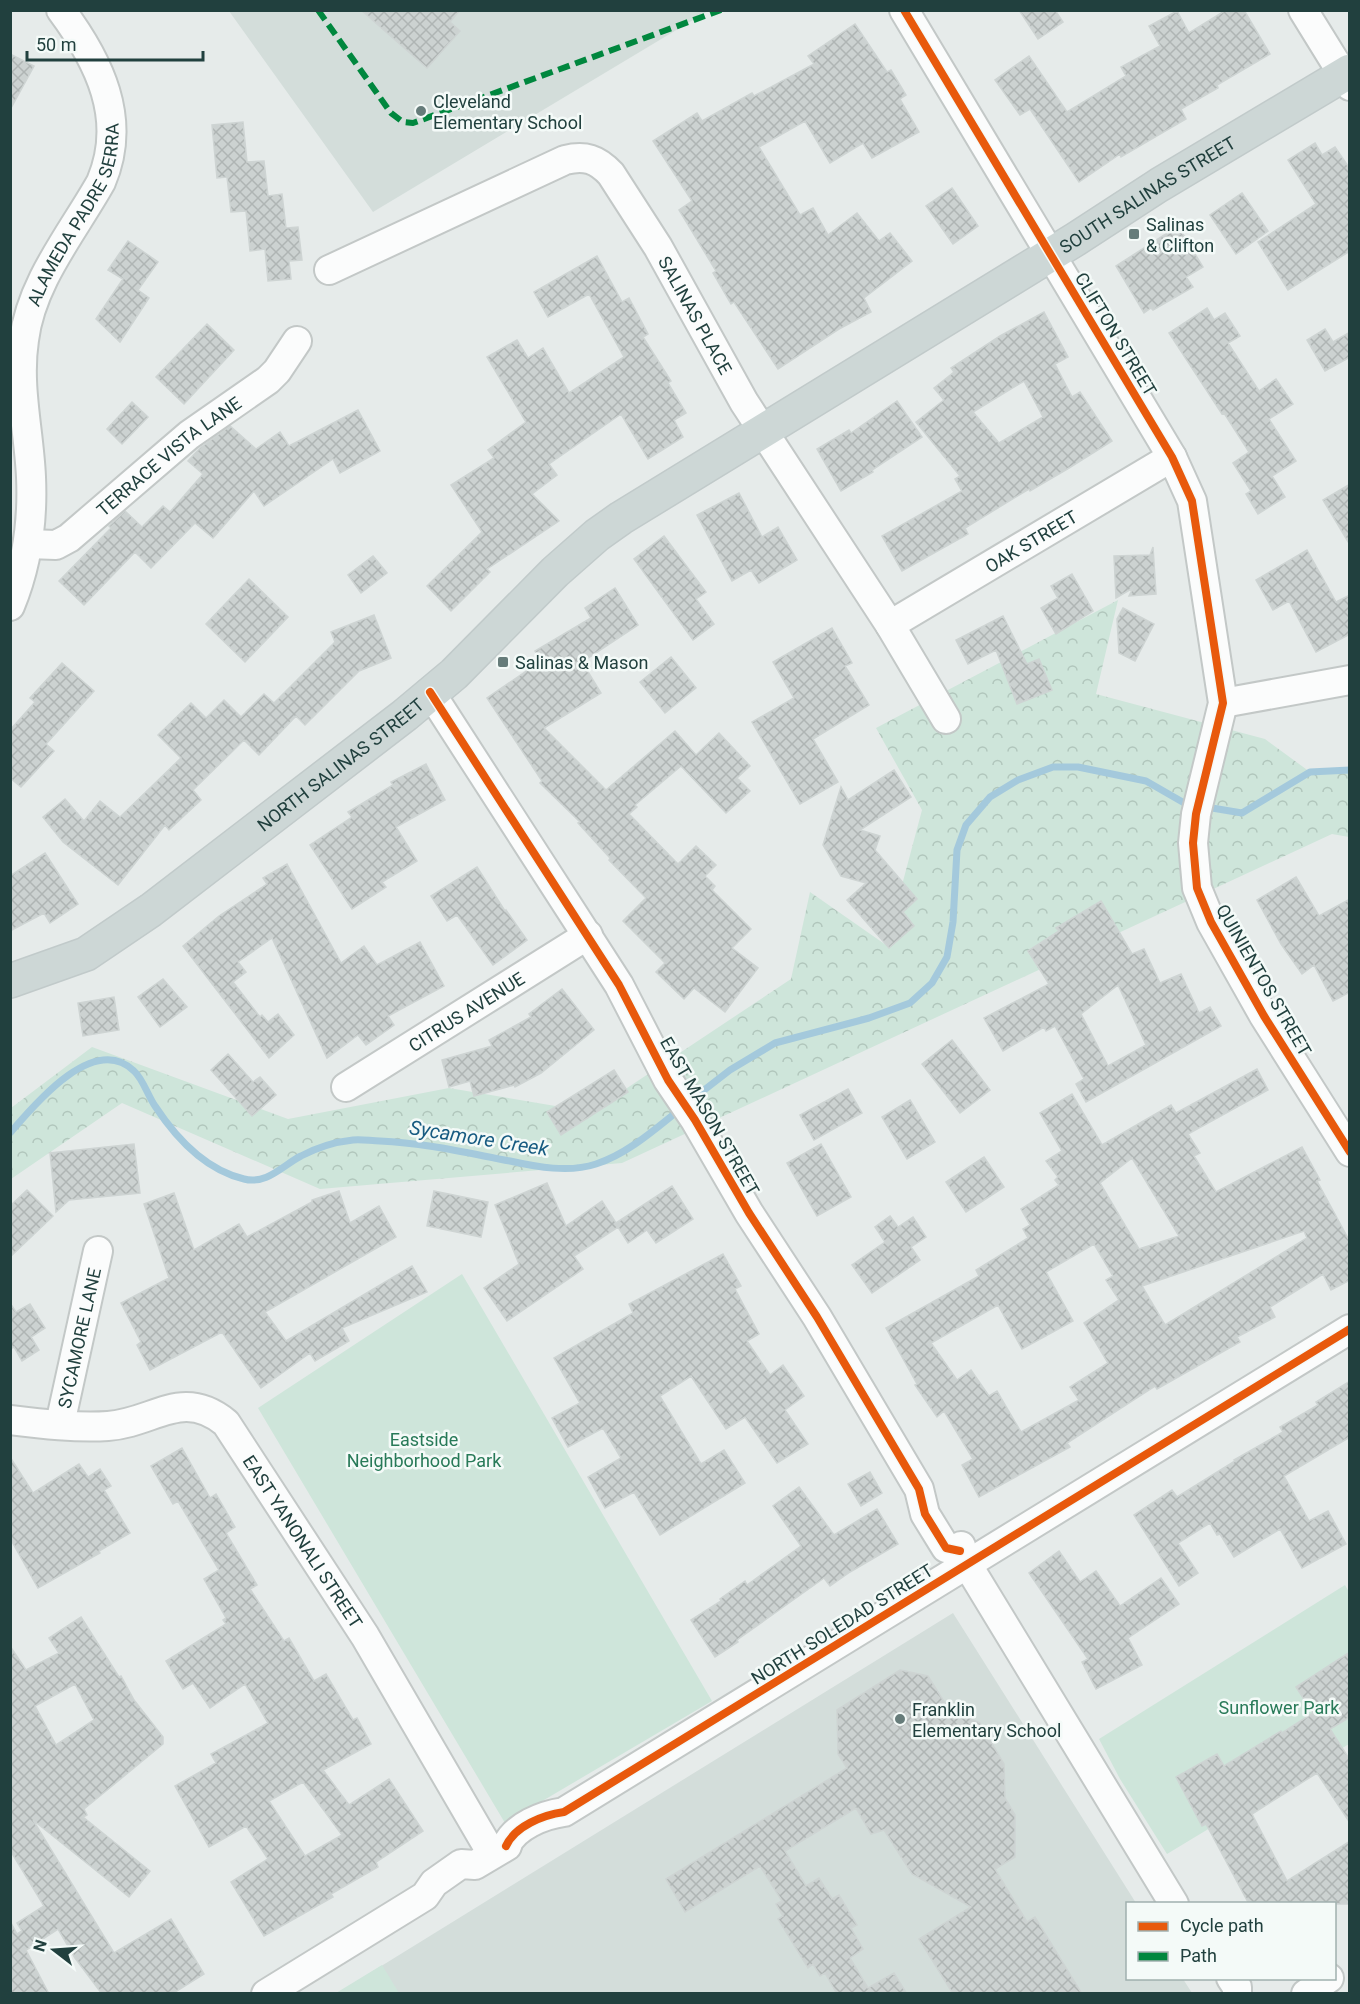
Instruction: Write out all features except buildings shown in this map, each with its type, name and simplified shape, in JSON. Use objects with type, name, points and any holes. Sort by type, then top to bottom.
[{"type":"main road","name":"SOUTH SALINAS STREET","points":[[763,432],[1159,185],[1347,77]]},
{"type":"main road","name":"NORTH SALINAS STREET","points":[[10,981],[86,954],[128,926],[396,722],[454,674],[555,572],[597,535],[763,432]]},
{"type":"street","name":"ALAMEDA PADRE SERRA","points":[[10,606],[22,573],[28,543],[31,477],[22,381],[16,357],[41,286],[101,182],[109,162],[112,142],[111,114],[98,72],[91,55],[61,10]]},
{"type":"street","name":"CLIFTON STREET","points":[[904,10],[1172,457],[1192,501],[1223,704]]},
{"type":"street","points":[[1303,10],[1347,77]]},
{"type":"street","name":"SALINAS PLACE","points":[[329,270],[565,160],[576,157],[590,158],[602,164],[611,174],[658,247],[744,402],[890,625],[946,719]]},
{"type":"street","name":"TERRACE VISTA LANE","points":[[28,543],[56,545],[69,538],[189,435],[268,380],[277,371],[297,341]]},
{"type":"street","name":"OAK STREET","points":[[890,625],[1172,457]]},
{"type":"street","points":[[1223,704],[1350,680]]},
{"type":"street","name":"EAST MASON STREET","points":[[430,692],[619,985],[668,1080],[695,1120],[749,1213],[817,1317],[919,1489],[936,1502],[962,1538],[963,1557],[1173,1902]]},
{"type":"street","name":"QUINIENTOS STREET","points":[[1223,704],[1196,814],[1193,843],[1197,888],[1211,922],[1264,1016],[1350,1152]]},
{"type":"street","name":"CITRUS AVENUE","points":[[346,1087],[588,935]]},
{"type":"street","name":"SYCAMORE LANE","points":[[60,1424],[98,1251]]},
{"type":"street","name":"NORTH SOLEDAD STREET","points":[[491,1855],[520,1847],[557,1827],[564,1812],[963,1557],[1350,1329]]},
{"type":"street","name":"EAST YANONALI STREET","points":[[10,1420],[110,1425],[184,1406],[208,1411],[226,1423],[365,1636],[491,1855]]},
{"type":"street","points":[[266,1994],[425,1896],[444,1897],[469,1878],[491,1855]]},
{"type":"street","points":[[1336,1974],[1350,1966]]},
{"type":"street","points":[[1212,1980],[1218,1994]]},
{"type":"street","points":[[1232,1980],[1237,1987],[1237,1994]]},
{"type":"street","points":[[1306,1994],[1326,1980]]},
{"type":"shaded area","name":"Cleveland Elementary School","points":[[229,11],[708,11],[373,212]]},
{"type":"shaded area","name":"Franklin Elementary School","points":[[953,1613],[1135,1902],[1126,1902],[1126,1980],[1184,1980],[1192,1993],[336,1994]]},
{"type":"green space","points":[[1118,600],[1096,694],[1265,739],[1310,772],[1349,770],[1349,837],[1332,834],[622,1163],[320,1189],[122,1103],[11,1179],[11,1108],[92,1047],[288,1119],[449,1088],[591,1112],[791,979],[810,892],[886,945],[922,810],[876,728]]},
{"type":"green space","name":"Eastside Neighborhood Park","points":[[462,1274],[712,1701],[505,1823],[258,1408]]},
{"type":"green space","name":"Sunflower Park","points":[[1345,1585],[1349,1592],[1349,1744],[1167,1854],[1120,1779],[1099,1739]]},
{"type":"green space","points":[[382,1965],[399,1993],[336,1993]]},
{"type":"waterway","name":"Sycamore Creek","points":[[690,1101],[730,1070],[775,1043],[869,1018],[910,1003],[932,983],[947,957],[953,922],[957,850],[966,825],[990,797],[1018,780],[1053,767],[1078,767],[1146,781],[1186,804],[1192,805]]},
{"type":"waterway","name":"Sycamore Creek","points":[[1206,807],[1242,813],[1310,772],[1350,770]]},
{"type":"waterway","name":"Sycamore Creek","points":[[10,1133],[34,1106],[66,1077],[84,1066],[101,1060],[118,1061],[134,1071],[172,1130],[193,1151],[230,1175],[252,1180],[267,1177],[301,1156],[320,1148],[356,1140],[430,1146],[542,1167],[564,1169],[586,1167],[607,1160],[629,1148],[679,1110]]},
{"type":"marked path","points":[[318,10],[391,113],[403,122],[413,123],[721,10]]},
{"type":"cycle path","points":[[904,10],[1172,457],[1192,501],[1223,703],[1196,814],[1193,843],[1197,888],[1211,922],[1264,1016],[1350,1152]]},
{"type":"cycle path","points":[[430,692],[619,985],[668,1080],[695,1120],[749,1213],[817,1317],[919,1489],[925,1514],[946,1548],[960,1551]]},
{"type":"cycle path","points":[[506,1846],[523,1827],[547,1816],[564,1812],[1350,1329]]},
{"type":"place","name":"Cleveland Elementary School","points":[[421,111]]},
{"type":"place","name":"Salinas & Clifton","points":[[1134,234]]},
{"type":"place","name":"Salinas & Mason","points":[[503,662]]},
{"type":"place","name":"Franklin Elementary School","points":[[900,1719]]}]
